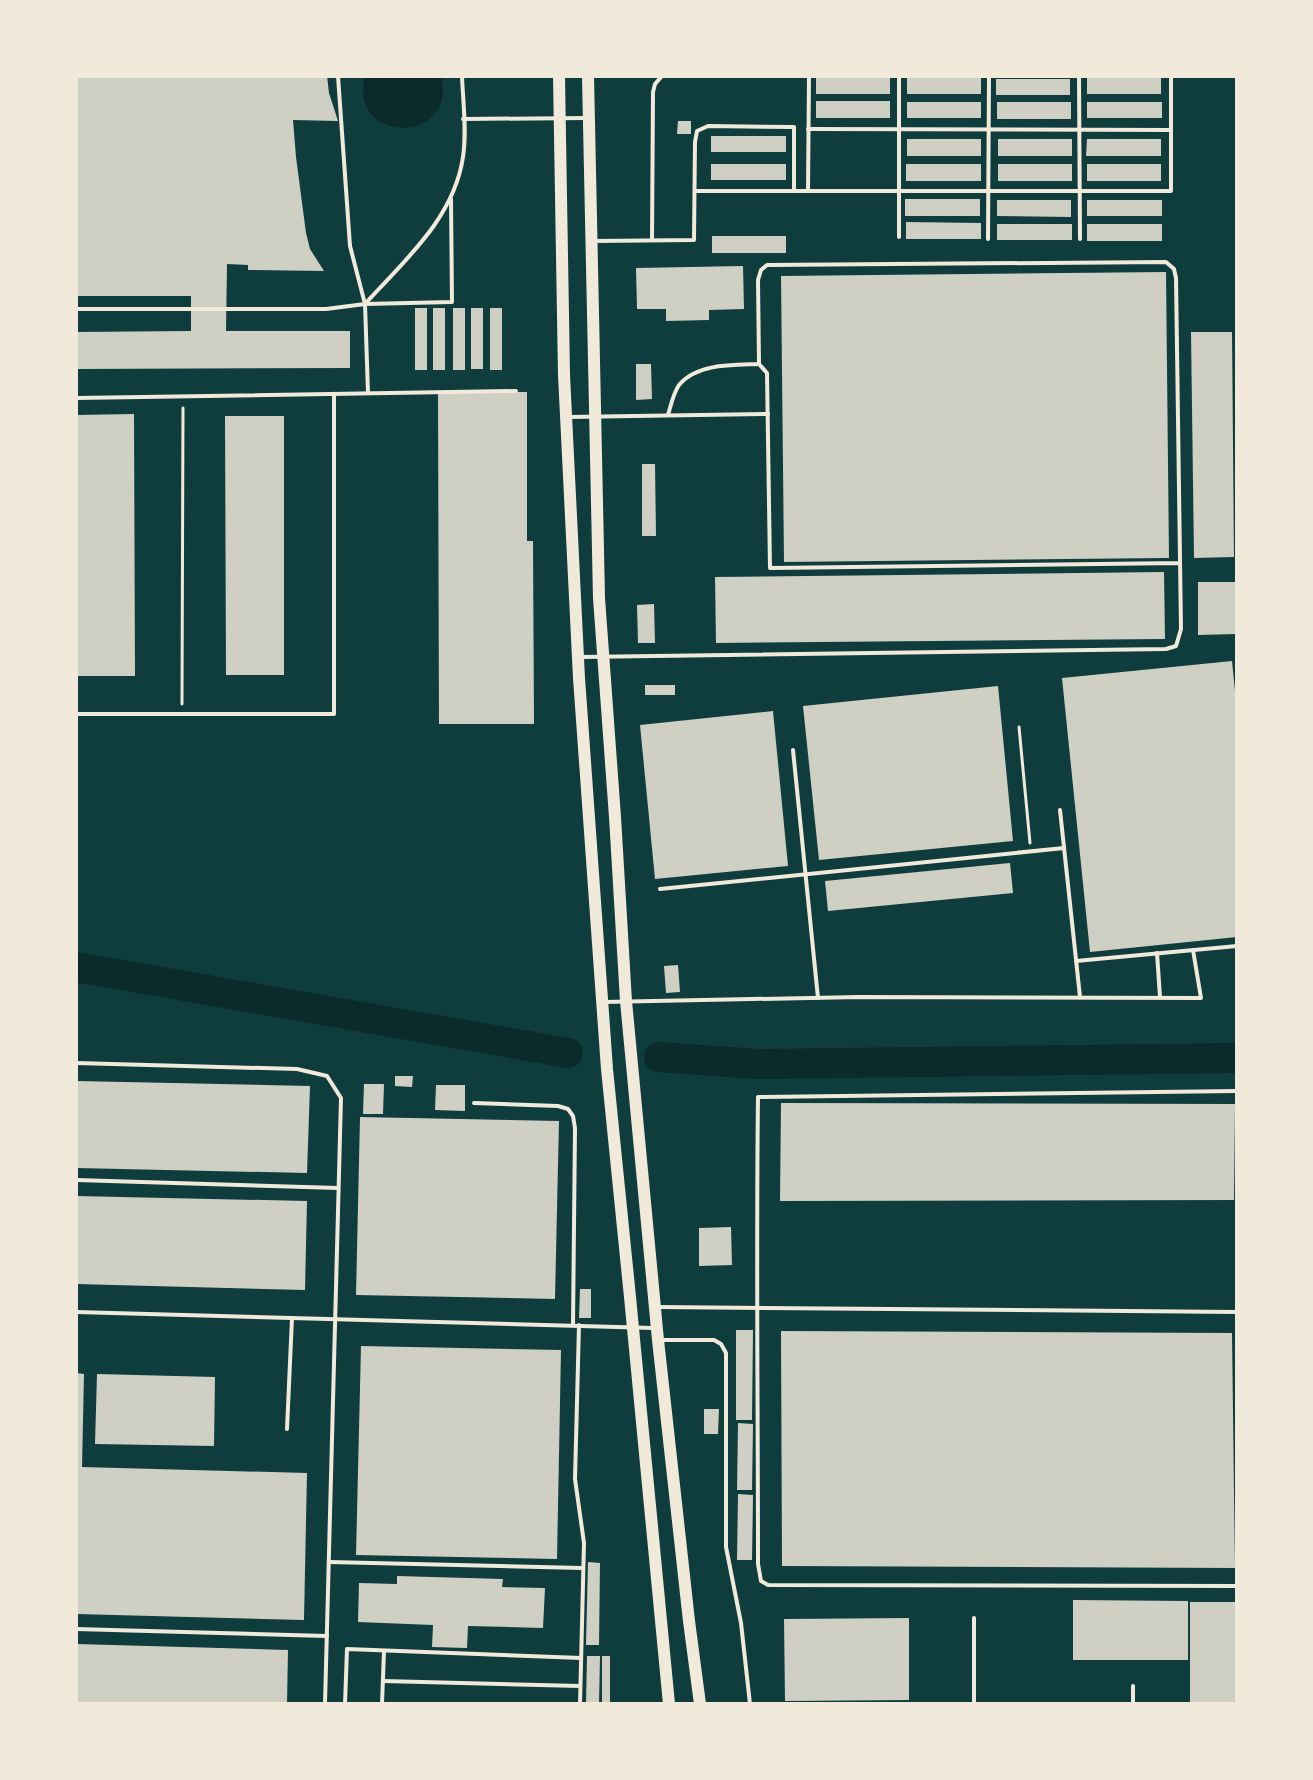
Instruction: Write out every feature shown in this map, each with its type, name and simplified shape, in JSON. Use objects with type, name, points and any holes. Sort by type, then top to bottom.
[{"type":"main road","points":[[559,76],[566,417],[578,657],[607,1069],[669,1704]]},
{"type":"main road","points":[[588,76],[599,598],[626,1001],[655,1307],[700,1704]]},
{"type":"lane","points":[[338,76],[350,246],[365,304],[368,393]]},
{"type":"lane","points":[[365,304],[426,238],[451,198],[464,154],[462,76]]},
{"type":"lane","points":[[652,240],[653,92],[662,76]]},
{"type":"lane","points":[[808,191],[809,76]]},
{"type":"lane","points":[[899,76],[899,237]]},
{"type":"lane","points":[[988,239],[989,76]]},
{"type":"lane","points":[[1079,76],[1080,239]]},
{"type":"lane","points":[[695,191],[1171,191],[1171,76]]},
{"type":"lane","points":[[463,119],[589,118]]},
{"type":"lane","points":[[592,241],[694,240],[695,136],[697,131],[708,126],[794,127],[794,191]]},
{"type":"lane","points":[[808,129],[1171,130]]},
{"type":"lane","points":[[76,309],[326,309],[365,304],[452,302],[451,198]]},
{"type":"lane","points":[[578,657],[1166,649],[1176,646],[1181,629],[1176,278],[1174,269],[1166,262],[767,265],[761,270],[758,280],[759,364],[767,373],[770,568],[1180,563]]},
{"type":"lane","points":[[668,415],[673,397],[689,376],[721,366],[759,364]]},
{"type":"lane","points":[[76,398],[516,391]]},
{"type":"lane","points":[[76,714],[334,714],[334,394]]},
{"type":"lane","points":[[566,417],[768,414]]},
{"type":"lane","points":[[793,750],[818,998]]},
{"type":"lane","points":[[1060,810],[1080,997]]},
{"type":"lane","points":[[660,889],[1064,848]]},
{"type":"lane","points":[[1076,961],[1237,946]]},
{"type":"lane","points":[[602,1002],[818,998],[1201,998],[1193,950]]},
{"type":"lane","points":[[1157,953],[1160,997]]},
{"type":"lane","points":[[76,1063],[297,1069],[327,1076],[341,1098],[325,1704]]},
{"type":"lane","points":[[1237,1091],[758,1097],[756,1307],[759,1330],[758,1564],[761,1581],[768,1585],[1237,1586]]},
{"type":"lane","points":[[474,1103],[558,1106],[568,1109],[573,1116],[575,1479],[584,1543],[580,1704]]},
{"type":"lane","points":[[76,1180],[338,1188]]},
{"type":"lane","points":[[655,1307],[1237,1312]]},
{"type":"lane","points":[[76,1312],[633,1327],[658,1334],[714,1340],[721,1344],[726,1353],[726,1547],[741,1623],[750,1704]]},
{"type":"lane","points":[[287,1429],[292,1318]]},
{"type":"lane","points":[[329,1562],[583,1568]]},
{"type":"lane","points":[[974,1618],[974,1704]]},
{"type":"lane","points":[[76,1629],[327,1636]]},
{"type":"lane","points":[[345,1704],[347,1649],[581,1658]]},
{"type":"lane","points":[[382,1704],[384,1651]]},
{"type":"lane","points":[[383,1681],[580,1686]]},
{"type":"lane","points":[[1133,1686],[1133,1704]]},
{"type":"path","points":[[182,714],[183,396]]},
{"type":"path","points":[[1019,727],[1031,852]]},
{"type":"water","points":[[365,76],[441,76],[442,99],[434,115],[420,125],[403,128],[386,125],[372,115],[364,99]]},
{"type":"building","points":[[76,76],[327,76],[338,121],[293,120],[306,233],[310,249],[324,271],[248,270],[248,265],[227,264],[226,331],[350,331],[350,368],[76,369],[76,332],[191,331],[191,296],[76,296]]},
{"type":"building","points":[[816,77],[890,77],[890,94],[816,94]]},
{"type":"building","points":[[907,78],[981,78],[981,94],[907,94]]},
{"type":"building","points":[[1087,78],[1161,78],[1161,94],[1087,94]]},
{"type":"building","points":[[996,79],[1070,79],[1070,95],[996,95]]},
{"type":"building","points":[[816,101],[890,101],[890,118],[816,118]]},
{"type":"building","points":[[907,102],[981,102],[981,118],[907,118]]},
{"type":"building","points":[[997,102],[1071,102],[1071,119],[997,119]]},
{"type":"building","points":[[1087,102],[1162,102],[1162,118],[1087,118]]},
{"type":"building","points":[[678,121],[691,121],[691,134],[677,134]]},
{"type":"building","points":[[711,136],[786,136],[786,152],[711,152]]},
{"type":"building","points":[[907,139],[981,139],[981,156],[907,156]]},
{"type":"building","points":[[998,139],[1072,139],[1072,156],[998,156]]},
{"type":"building","points":[[1087,139],[1161,139],[1161,156],[1086,156]]},
{"type":"building","points":[[711,164],[786,164],[786,180],[711,180]]},
{"type":"building","points":[[906,164],[981,164],[981,181],[906,181]]},
{"type":"building","points":[[998,164],[1072,164],[1072,181],[998,181]]},
{"type":"building","points":[[1087,164],[1161,164],[1161,181],[1087,181]]},
{"type":"building","points":[[905,199],[980,199],[980,216],[905,216]]},
{"type":"building","points":[[997,200],[1071,200],[1071,217],[997,216]]},
{"type":"building","points":[[1087,200],[1162,200],[1162,216],[1087,216]]},
{"type":"building","points":[[906,222],[981,223],[981,239],[906,239]]},
{"type":"building","points":[[997,224],[1072,224],[1072,240],[997,240]]},
{"type":"building","points":[[1087,224],[1162,224],[1162,241],[1087,241]]},
{"type":"building","points":[[712,236],[786,236],[786,253],[712,253]]},
{"type":"building","points":[[743,266],[744,309],[709,310],[709,320],[666,321],[666,309],[637,309],[636,268]]},
{"type":"building","points":[[1166,272],[1169,558],[784,562],[781,276]]},
{"type":"building","points":[[415,308],[427,308],[427,370],[415,370]]},
{"type":"building","points":[[433,308],[445,308],[445,370],[433,370]]},
{"type":"building","points":[[453,308],[465,308],[465,370],[453,370]]},
{"type":"building","points":[[471,308],[483,308],[483,369],[471,369]]},
{"type":"building","points":[[490,308],[502,308],[502,370],[490,370]]},
{"type":"building","points":[[1191,332],[1232,332],[1234,557],[1194,558]]},
{"type":"building","points":[[636,364],[651,364],[652,399],[636,400]]},
{"type":"building","points":[[438,392],[527,392],[527,541],[533,541],[534,724],[439,724]]},
{"type":"building","points":[[134,414],[135,676],[76,676],[76,415]]},
{"type":"building","points":[[225,416],[284,416],[284,675],[226,675]]},
{"type":"building","points":[[642,464],[655,464],[656,536],[642,536]]},
{"type":"building","points":[[1164,572],[1165,639],[716,643],[715,577]]},
{"type":"building","points":[[1198,582],[1237,582],[1237,634],[1198,635]]},
{"type":"building","points":[[654,604],[655,643],[638,643],[637,605]]},
{"type":"building","points":[[1232,661],[1237,711],[1237,937],[1090,952],[1062,678]]},
{"type":"building","points":[[645,685],[675,685],[675,695],[645,695]]},
{"type":"building","points":[[998,686],[1013,841],[819,860],[803,706]]},
{"type":"building","points":[[773,711],[788,866],[655,879],[640,725]]},
{"type":"building","points":[[1010,863],[1013,893],[828,911],[825,881]]},
{"type":"building","points":[[678,965],[680,992],[666,993],[664,966]]},
{"type":"building","points":[[395,1076],[413,1076],[412,1087],[395,1086]]},
{"type":"building","points":[[76,1081],[310,1086],[307,1173],[76,1168]]},
{"type":"building","points":[[364,1084],[384,1084],[383,1114],[363,1114]]},
{"type":"building","points":[[436,1085],[465,1085],[465,1111],[435,1110]]},
{"type":"building","points":[[781,1103],[1235,1104],[1234,1200],[780,1201]]},
{"type":"building","points":[[360,1117],[559,1121],[555,1299],[356,1295]]},
{"type":"building","points":[[76,1196],[307,1201],[305,1290],[76,1284]]},
{"type":"building","points":[[731,1227],[732,1265],[699,1266],[699,1228]]},
{"type":"building","points":[[580,1289],[591,1289],[591,1318],[579,1318]]},
{"type":"building","points":[[736,1330],[753,1330],[752,1420],[736,1420]]},
{"type":"building","points":[[781,1331],[1232,1333],[1235,1568],[782,1566]]},
{"type":"building","points":[[361,1346],[561,1350],[557,1559],[356,1555]]},
{"type":"building","points":[[76,1373],[84,1374],[82,1467],[307,1473],[304,1620],[76,1614]]},
{"type":"building","points":[[97,1374],[215,1377],[214,1446],[95,1444]]},
{"type":"building","points":[[704,1409],[719,1409],[718,1434],[704,1434]]},
{"type":"building","points":[[738,1423],[753,1424],[752,1490],[737,1490]]},
{"type":"building","points":[[738,1494],[753,1495],[752,1560],[737,1560]]},
{"type":"building","points":[[588,1562],[600,1563],[599,1645],[586,1645]]},
{"type":"building","points":[[397,1576],[503,1579],[502,1587],[545,1588],[543,1628],[468,1626],[467,1648],[432,1647],[433,1625],[358,1622],[359,1583],[397,1584]]},
{"type":"building","points":[[1073,1600],[1188,1601],[1188,1660],[1073,1660]]},
{"type":"building","points":[[1190,1602],[1237,1602],[1237,1704],[1190,1704]]},
{"type":"building","points":[[909,1618],[909,1700],[785,1701],[784,1619]]},
{"type":"building","points":[[76,1644],[288,1650],[287,1704],[76,1704]]},
{"type":"building","points":[[587,1656],[600,1656],[599,1704],[586,1704]]},
{"type":"building","points":[[602,1656],[610,1656],[610,1704],[602,1704]]},
{"type":"waterway","points":[[76,967],[568,1053]]},
{"type":"waterway","points":[[659,1057],[758,1064],[1237,1058]]}]
